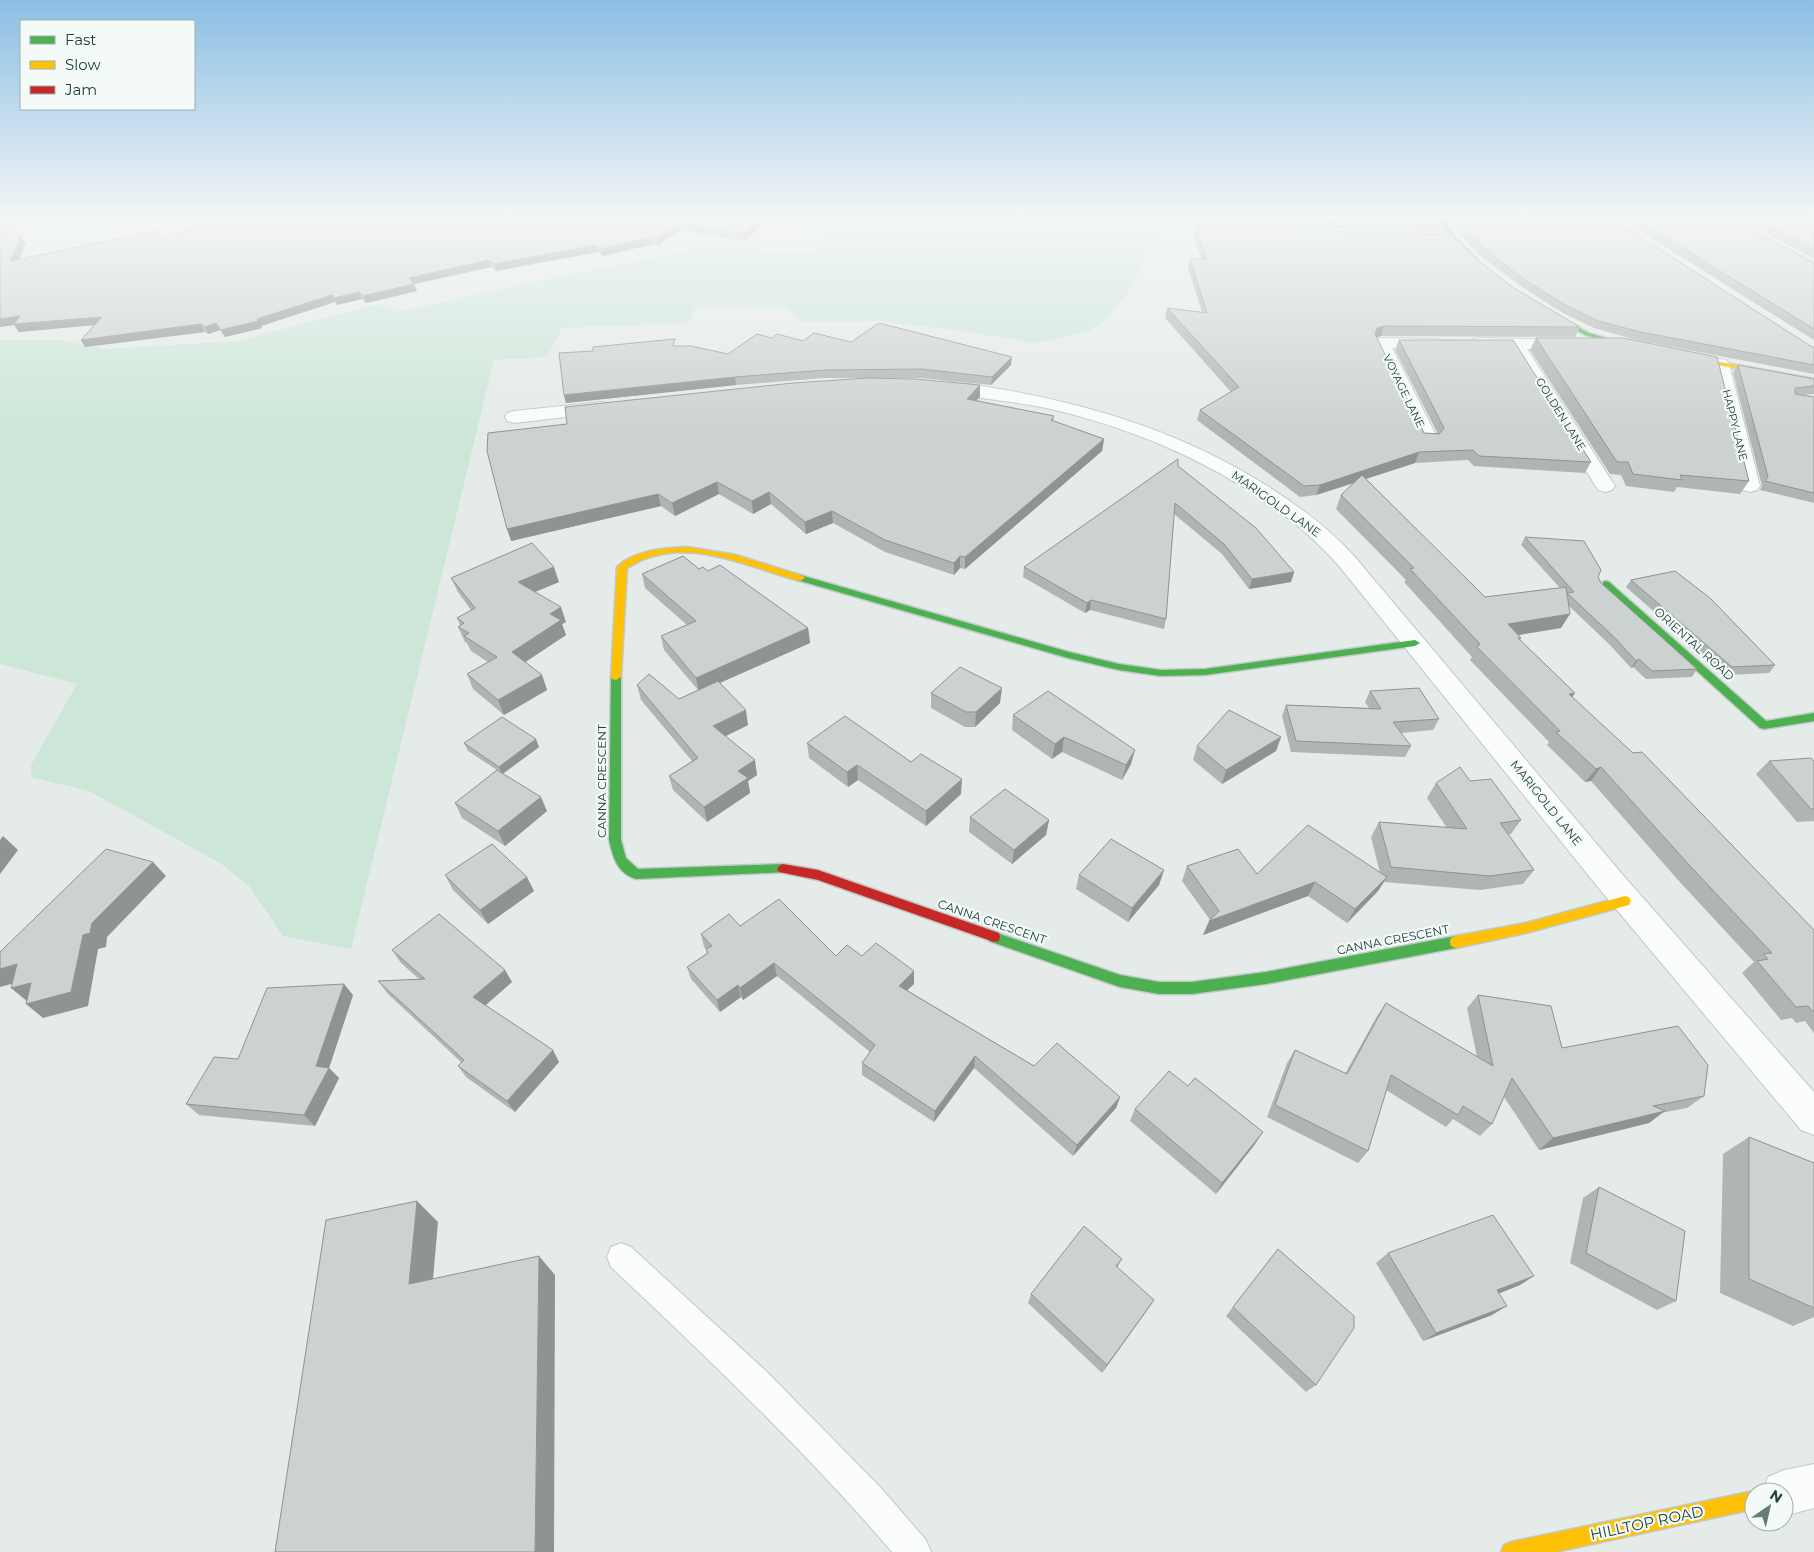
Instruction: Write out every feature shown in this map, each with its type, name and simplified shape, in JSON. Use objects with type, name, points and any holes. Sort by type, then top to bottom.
[{"type":"street","points":[[1540,307],[1574,327],[1615,343],[1651,350]]},
{"type":"street","name":"VOYAGE LANE","points":[[1428,439],[1381,343],[1515,343]]},
{"type":"street","points":[[1515,343],[1615,343]]},
{"type":"street","name":"GOLDEN LANE","points":[[1515,343],[1605,486]]},
{"type":"street","points":[[1668,354],[1814,381]]},
{"type":"street","name":"HAPPY LANE","points":[[1720,364],[1750,486]]},
{"type":"street","name":"MARIGOLD LANE","points":[[919,384],[994,392],[1092,412],[1137,427],[1188,448],[1246,482],[1324,538],[1415,643],[1625,901],[1814,1118]]},
{"type":"street","points":[[514,417],[628,405]]},
{"type":"street","name":"CANNA CRESCENT","points":[[1415,643],[1205,672],[1161,673],[1119,668],[1077,657],[718,554],[683,548],[646,552],[633,558],[622,567],[617,641],[614,825],[616,851],[620,861],[628,871],[636,874],[780,868],[818,876],[1120,981],[1159,988],[1192,988],[1266,978],[1526,928],[1625,901]]},
{"type":"street","name":"ORIENTAL ROAD","points":[[1606,584],[1764,725],[1814,717]]},
{"type":"street","points":[[1794,1491],[1814,1486]]},
{"type":"street","name":"HILLTOP ROAD","points":[[1511,1552],[1744,1502]]},
{"type":"lane","points":[[621,1257],[755,1382],[869,1500],[914,1552]]},
{"type":"green space","points":[[502,288],[1129,288],[1106,319],[1091,330],[1036,343],[956,330],[878,321],[802,322],[788,308],[696,307],[688,323],[562,328],[547,357],[494,360],[351,949],[283,936],[249,886],[220,863],[89,791],[31,777],[31,765],[77,684],[0,664],[0,340],[60,340],[105,349],[237,341],[380,304],[402,311]]},
{"type":"building","points":[[0,288],[395,288],[363,296],[359,292],[334,298],[332,295],[257,319],[258,321],[221,330],[216,323],[205,327],[201,324],[81,340],[102,317],[14,324],[20,316],[0,319]]},
{"type":"building","points":[[1199,288],[1514,288],[1580,327],[1384,326],[1377,328],[1375,334],[1424,433],[1439,434],[1444,428],[1399,340],[1513,340],[1591,462],[1479,456],[1473,450],[1419,452],[1320,485],[1304,486],[1200,410],[1239,387],[1167,308],[1207,313]]},
{"type":"building","points":[[1539,288],[1721,288],[1814,347],[1814,365],[1641,332],[1598,321],[1567,306]]},
{"type":"building","points":[[1748,288],[1814,288],[1814,329]]},
{"type":"building","points":[[879,323],[1012,357],[992,377],[921,369],[825,370],[735,377],[564,395],[559,353],[593,351],[593,347],[675,339],[673,346],[691,346],[728,354],[757,334],[772,338],[777,334],[803,341],[814,333],[851,342]]},
{"type":"building","points":[[1536,338],[1623,338],[1717,357],[1749,481],[1680,475],[1682,480],[1633,474],[1628,462],[1617,462]]},
{"type":"building","points":[[1738,365],[1814,379],[1814,386],[1795,388],[1795,394],[1814,397],[1814,493],[1765,481],[1768,477]]},
{"type":"building","points":[[868,378],[915,379],[980,385],[967,399],[1054,416],[1051,420],[1104,439],[965,557],[960,556],[954,563],[885,540],[832,511],[805,522],[769,492],[752,501],[717,482],[672,503],[658,494],[507,529],[487,451],[488,433],[567,424],[565,407],[793,383]]},
{"type":"building","points":[[1178,459],[1178,466],[1256,528],[1294,572],[1252,579],[1224,544],[1175,503],[1166,619],[1091,600],[1087,603],[1024,567]]},
{"type":"building","points":[[1362,475],[1485,597],[1566,587],[1570,614],[1508,624],[1521,638],[1518,638],[1575,693],[1569,694],[1633,753],[1642,752],[1814,930],[1814,1011],[1808,1006],[1796,1007],[1757,961],[1768,959],[1763,954],[1772,953],[1601,767],[1596,769],[1556,732],[1560,731],[1477,647],[1480,644],[1410,569],[1414,568],[1341,495]]},
{"type":"building","points":[[1525,537],[1584,541],[1601,570],[1598,577],[1601,583],[1697,669],[1652,671],[1639,659],[1636,661],[1615,638],[1567,593],[1574,592]]},
{"type":"building","points":[[532,543],[554,567],[518,582],[561,607],[550,614],[561,620],[512,652],[542,675],[498,700],[467,674],[497,657],[464,636],[469,633],[458,627],[464,623],[457,618],[475,608],[451,578]]},
{"type":"building","points":[[683,556],[699,569],[703,567],[708,571],[720,565],[808,628],[696,678],[661,636],[696,621],[642,574]]},
{"type":"building","points":[[1675,571],[1710,598],[1775,665],[1732,667],[1631,580]]},
{"type":"building","points":[[960,667],[1002,688],[976,712],[966,712],[931,693]]},
{"type":"building","points":[[649,674],[679,699],[718,681],[746,710],[713,726],[755,760],[738,771],[748,778],[704,807],[669,776],[698,758],[637,685]]},
{"type":"building","points":[[1419,688],[1439,719],[1393,722],[1411,746],[1296,741],[1286,705],[1381,709],[1370,691]]},
{"type":"building","points":[[1048,691],[1135,750],[1126,765],[1064,737],[1055,744],[1013,715]]},
{"type":"building","points":[[1229,710],[1281,737],[1226,770],[1197,746]]},
{"type":"building","points":[[845,716],[911,762],[921,754],[962,779],[926,811],[857,765],[847,772],[807,743]]},
{"type":"building","points":[[502,717],[536,739],[499,767],[464,743]]},
{"type":"building","points":[[1811,758],[1814,761],[1814,809],[1811,809],[1769,761]]},
{"type":"building","points":[[1460,767],[1470,781],[1491,779],[1521,820],[1500,823],[1534,870],[1490,876],[1391,867],[1379,822],[1467,829],[1436,783]]},
{"type":"building","points":[[497,770],[541,797],[498,831],[455,803]]},
{"type":"building","points":[[1005,789],[1049,820],[1014,850],[970,817]]},
{"type":"building","points":[[1308,825],[1387,877],[1355,909],[1315,882],[1209,921],[1219,911],[1187,866],[1238,849],[1257,874]]},
{"type":"building","points":[[1111,839],[1164,870],[1132,908],[1079,875]]},
{"type":"building","points":[[492,844],[527,877],[480,910],[445,875]]},
{"type":"building","points":[[106,849],[153,862],[92,923],[90,933],[83,935],[71,992],[26,1004],[31,983],[11,988],[17,964],[0,969],[0,952]]},
{"type":"building","points":[[779,899],[836,956],[847,945],[862,956],[876,943],[914,971],[899,986],[1034,1066],[1057,1043],[1120,1097],[1077,1145],[975,1056],[935,1111],[862,1063],[875,1045],[774,963],[740,988],[738,985],[717,1000],[687,967],[708,953],[706,949],[712,946],[701,934],[729,914],[740,926]]},
{"type":"building","points":[[439,914],[505,970],[473,997],[553,1050],[507,1101],[458,1066],[464,1060],[378,981],[425,979],[392,950]]},
{"type":"building","points":[[344,984],[316,1066],[329,1068],[304,1115],[186,1104],[214,1057],[238,1059],[267,988]]},
{"type":"building","points":[[1478,995],[1551,1006],[1562,1048],[1678,1026],[1708,1065],[1704,1096],[1653,1106],[1665,1111],[1553,1138],[1512,1078],[1492,1124],[1463,1106],[1458,1115],[1391,1075],[1368,1151],[1275,1105],[1295,1050],[1347,1074],[1386,1003],[1493,1066]]},
{"type":"building","points":[[1169,1071],[1188,1086],[1195,1078],[1263,1132],[1222,1183],[1135,1109]]},
{"type":"building","points":[[1749,1137],[1814,1163],[1814,1308],[1749,1279]]},
{"type":"building","points":[[1599,1187],[1685,1231],[1676,1301],[1586,1253]]},
{"type":"building","points":[[417,1201],[409,1284],[539,1256],[535,1552],[275,1552],[326,1220]]},
{"type":"building","points":[[1493,1215],[1534,1276],[1497,1290],[1507,1306],[1436,1333],[1388,1253]]},
{"type":"building","points":[[1084,1226],[1122,1259],[1116,1266],[1154,1300],[1107,1365],[1031,1294]]},
{"type":"building","points":[[1278,1249],[1354,1316],[1354,1328],[1316,1385],[1233,1307]]},
{"type":"traffic: fast","points":[[1547,312],[1587,334],[1637,348]]},
{"type":"traffic: fast","points":[[800,578],[1068,655],[1119,667],[1161,673],[1205,672],[1415,643]]},
{"type":"traffic: fast","points":[[1606,584],[1764,725],[1814,717]]},
{"type":"traffic: fast","points":[[616,677],[615,840],[620,860],[629,870],[636,874],[783,869]]},
{"type":"traffic: fast","points":[[994,937],[1120,981],[1159,988],[1192,988],[1266,978],[1456,942]]},
{"type":"traffic: slow","points":[[1681,357],[1814,381]]},
{"type":"traffic: slow","points":[[616,677],[622,567],[643,556],[665,551],[687,550],[733,557],[800,578]]},
{"type":"traffic: slow","points":[[1456,942],[1526,928],[1625,901]]},
{"type":"traffic: slow","points":[[1511,1552],[1744,1502]]},
{"type":"traffic: jam","points":[[783,869],[818,875],[994,937]]}]
